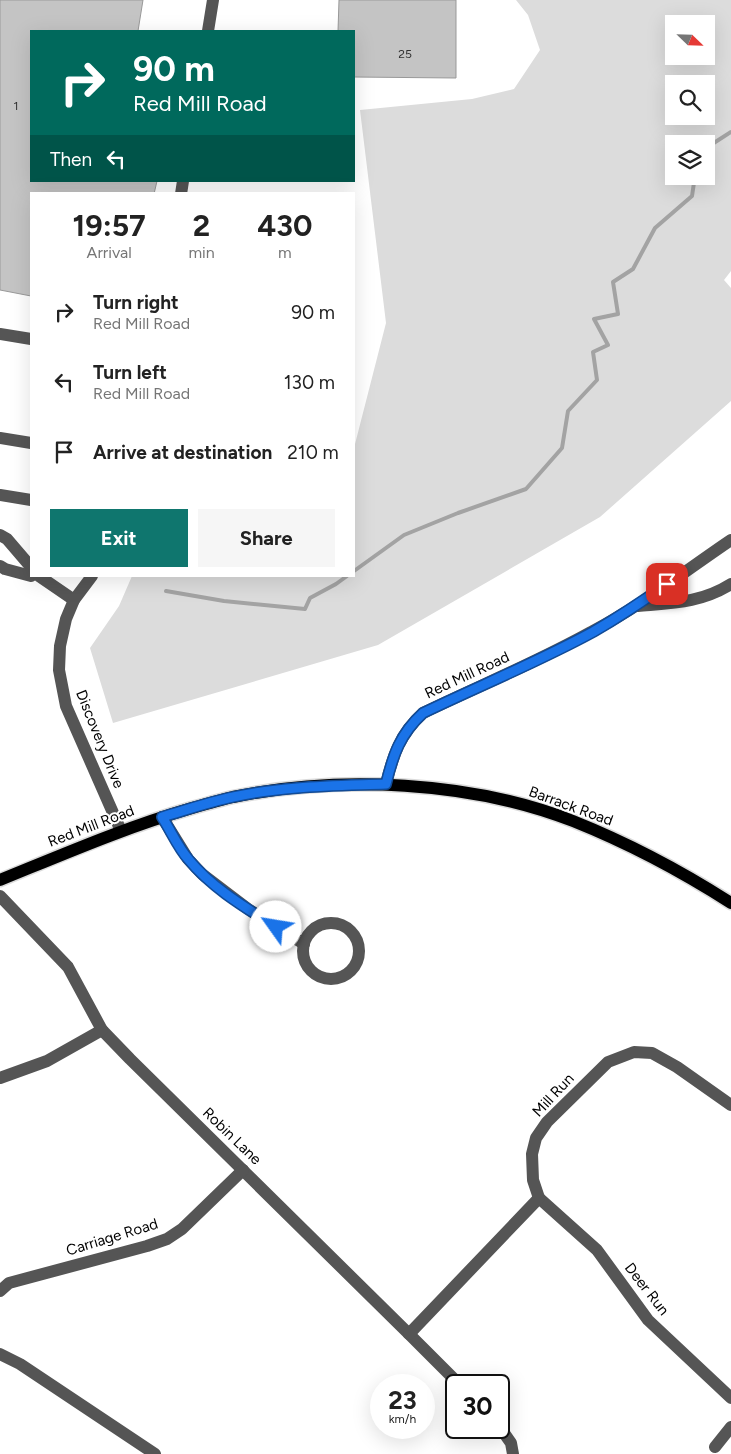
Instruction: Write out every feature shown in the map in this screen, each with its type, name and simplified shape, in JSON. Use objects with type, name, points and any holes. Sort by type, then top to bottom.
[{"type":"main road","name":"Red Mill Road","points":[[0,880],[121,831],[233,797],[308,786],[386,784]]},
{"type":"main road","name":"Barrack Road","points":[[386,784],[441,789],[486,796],[526,806],[572,821],[664,863],[731,903]]},
{"type":"street","points":[[208,30],[213,0]]},
{"type":"street","points":[[0,334],[30,339]]},
{"type":"street","points":[[0,438],[30,443]]},
{"type":"street","points":[[0,495],[30,500]]},
{"type":"street","points":[[0,535],[7,540],[30,567]]},
{"type":"street","name":"Red Mill Road","points":[[386,784],[399,743],[412,724],[423,713],[592,632],[635,607],[731,540]]},
{"type":"street","points":[[0,566],[30,575]]},
{"type":"street","points":[[36,577],[74,600]]},
{"type":"street","name":"Discovery Drive","points":[[91,577],[74,600],[66,619],[60,646],[59,670],[66,706],[121,831]]},
{"type":"street","points":[[635,607],[692,600],[731,584]]},
{"type":"street","points":[[162,817],[188,859],[202,874],[248,909],[304,944]]},
{"type":"street","name":"Robin Lane","points":[[0,896],[68,967],[102,1030],[130,1060],[449,1374]]},
{"type":"street","points":[[321,924],[339,924],[353,934],[357,943],[357,961],[345,975],[336,978],[318,976],[306,962],[303,954],[304,944],[307,936],[321,924]]},
{"type":"street","points":[[0,1078],[47,1061],[102,1030]]},
{"type":"street","name":"Mill Run","points":[[539,1198],[533,1180],[532,1154],[536,1138],[547,1122],[608,1062],[634,1052],[652,1053],[677,1067],[731,1105]]},
{"type":"street","name":"Carriage Road","points":[[0,1291],[9,1283],[167,1239],[182,1229],[243,1170]]},
{"type":"street","points":[[409,1334],[539,1198]]},
{"type":"street","name":"Deer Run","points":[[539,1198],[597,1250],[648,1320],[731,1398]]},
{"type":"street","points":[[0,1354],[20,1364],[155,1454]]},
{"type":"street","points":[[715,1447],[731,1427]]},
{"type":"street","points":[[508,1439],[513,1454]]},
{"type":"shaded area","points":[[516,0],[731,0],[731,271],[724,280],[731,288],[731,401],[600,517],[378,645],[113,723],[90,648],[119,606],[132,577],[355,577],[355,444],[386,323],[360,110],[472,99],[514,89],[540,50],[528,15]]},
{"type":"building","points":[[0,0],[143,0],[138,30],[30,30],[30,182],[157,182],[154,192],[30,192],[30,296],[0,290]]},
{"type":"building","points":[[339,0],[456,0],[456,78],[355,77],[355,30],[338,30]]},
{"type":"waterway","points":[[715,142],[731,132]]},
{"type":"waterway","points":[[355,570],[404,535],[458,513],[526,489],[562,448],[568,411],[597,380],[593,352],[608,345],[594,319],[618,314],[613,282],[633,269],[655,228],[692,196],[694,185]]},
{"type":"waterway","points":[[166,591],[224,601],[305,609],[310,598],[346,577]]},
{"type":"route","points":[[276,927],[213,884],[202,874],[188,859],[162,817],[250,794],[308,786],[386,784],[399,743],[412,724],[423,713],[592,632],[635,607],[667,584]]}]
